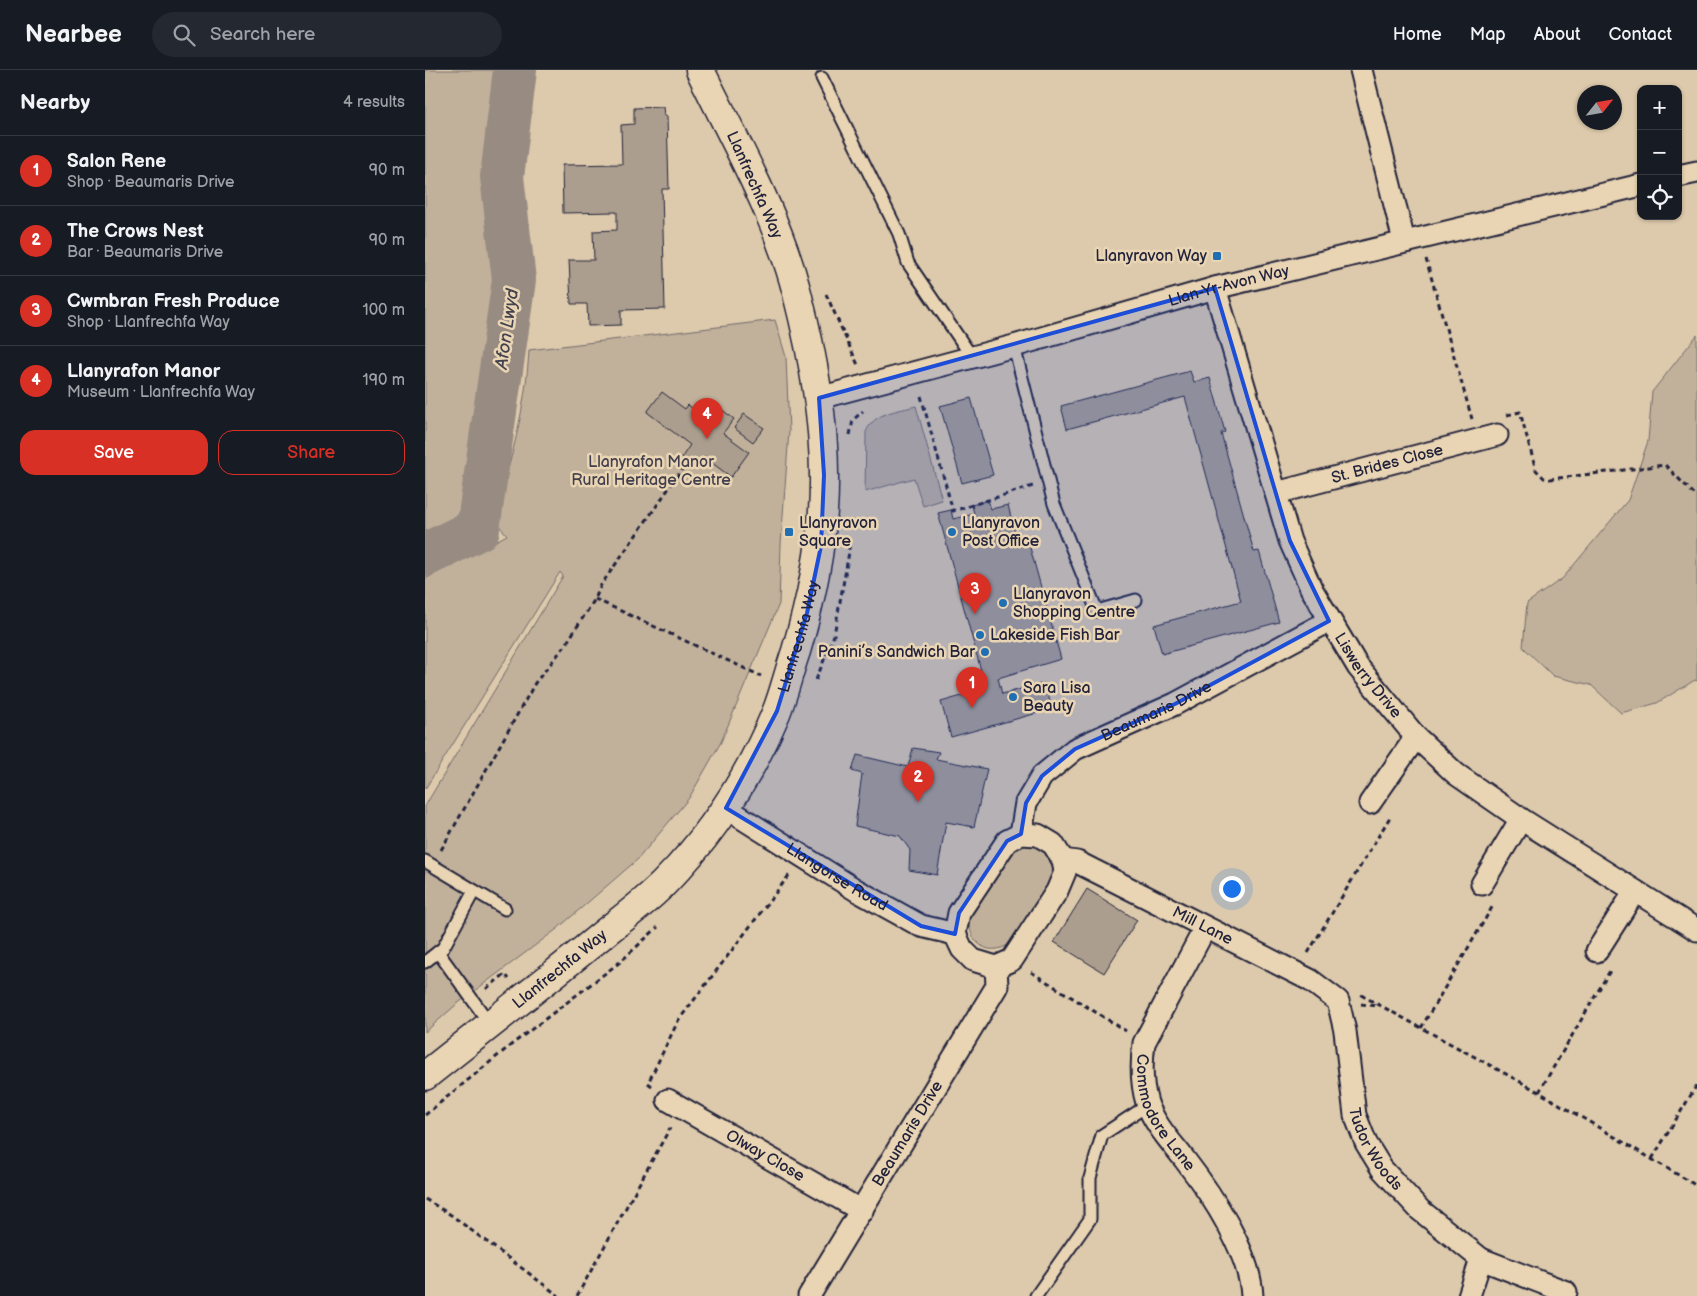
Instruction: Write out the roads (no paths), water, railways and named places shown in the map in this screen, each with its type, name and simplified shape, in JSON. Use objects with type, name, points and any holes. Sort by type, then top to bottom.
[{"type":"street","name":"Llanfrechfa Way","points":[[425,1076],[489,1024],[563,968],[665,882],[726,808],[748,773],[777,711],[807,613],[821,546],[825,475],[819,398],[797,291],[770,214],[700,70]]},
{"type":"street","points":[[1361,70],[1412,239]]},
{"type":"street","points":[[1682,175],[1697,172]]},
{"type":"street","name":"Llan-Yr-Avon Way","points":[[819,398],[1014,346],[1215,288],[1637,186]]},
{"type":"street","name":"Liswerry Drive","points":[[1215,288],[1291,540],[1311,588],[1358,667],[1416,737],[1456,774],[1521,819],[1697,930]]},
{"type":"street","name":"St. Brides Close","points":[[1277,492],[1499,426]]},
{"type":"street","name":"Beaumaris Drive","points":[[1021,834],[1026,803],[1042,776],[1075,749],[1175,704],[1329,621]]},
{"type":"street","points":[[1370,803],[1416,737]]},
{"type":"street","name":"Llangorse Road","points":[[726,808],[856,890],[921,926],[955,934]]},
{"type":"street","points":[[1482,884],[1521,819]]},
{"type":"street","points":[[1021,834],[1038,835],[1053,844],[1063,860],[1065,872],[1057,891],[1004,964],[973,960],[962,949],[955,934],[959,914],[1007,841],[1021,834]]},
{"type":"street","name":"Mill Lane","points":[[1063,860],[1077,862],[1205,928],[1310,980],[1347,996]]},
{"type":"street","points":[[1597,951],[1635,891]]},
{"type":"street","name":"Commodore Lane","points":[[1205,928],[1144,1043],[1141,1062],[1142,1083],[1148,1105],[1161,1128],[1208,1194],[1230,1230],[1243,1258],[1252,1296]]},
{"type":"street","name":"Beaumaris Drive","points":[[809,1296],[997,986],[1004,964]]},
{"type":"street","name":"Tudor Woods","points":[[1347,996],[1345,1031],[1355,1115],[1366,1143],[1382,1169],[1420,1210],[1481,1259],[1566,1292]]},
{"type":"street","name":"Olway Close","points":[[675,1103],[862,1211]]},
{"type":"street","points":[[1469,1296],[1481,1259]]},
{"type":"lane","points":[[822,78],[899,234],[908,263],[972,357]]},
{"type":"lane","points":[[1014,346],[1053,504],[1097,611],[1136,600]]},
{"type":"lane","points":[[429,863],[505,909]]},
{"type":"lane","points":[[425,962],[443,948],[474,891]]},
{"type":"lane","points":[[438,952],[489,1024]]},
{"type":"lane","points":[[1036,1296],[1090,1219],[1090,1178],[1102,1135],[1148,1105]]},
{"type":"waterway","name":"Afon Lwyd","points":[[425,555],[478,529],[514,280],[502,177],[515,70]]},
{"type":"place","name":"Llanyravon Way","points":[[1217,256]]},
{"type":"place","name":"Llanyrafon Manor","points":[[707,439]]},
{"type":"place","name":"Llanyravon Square","points":[[789,532]]},
{"type":"place","name":"Llanyravon Post Office","points":[[952,532]]},
{"type":"place","name":"Llanyravon Shopping Centre","points":[[1003,603]]},
{"type":"place","name":"Cwmbran Fresh Produce","points":[[975,614]]},
{"type":"place","name":"Lakeside Fish Bar","points":[[980,635]]},
{"type":"place","name":"Panini’s Sandwich Bar","points":[[985,652]]},
{"type":"place","name":"Sara Lisa Beauty","points":[[1013,697]]},
{"type":"place","name":"Salon Rene","points":[[972,708]]},
{"type":"place","name":"The Crows Nest","points":[[918,802]]},
{"type":"park label","name":"Llanyrafon Manor Rural Heritage Centre","points":[[651,471]]}]
